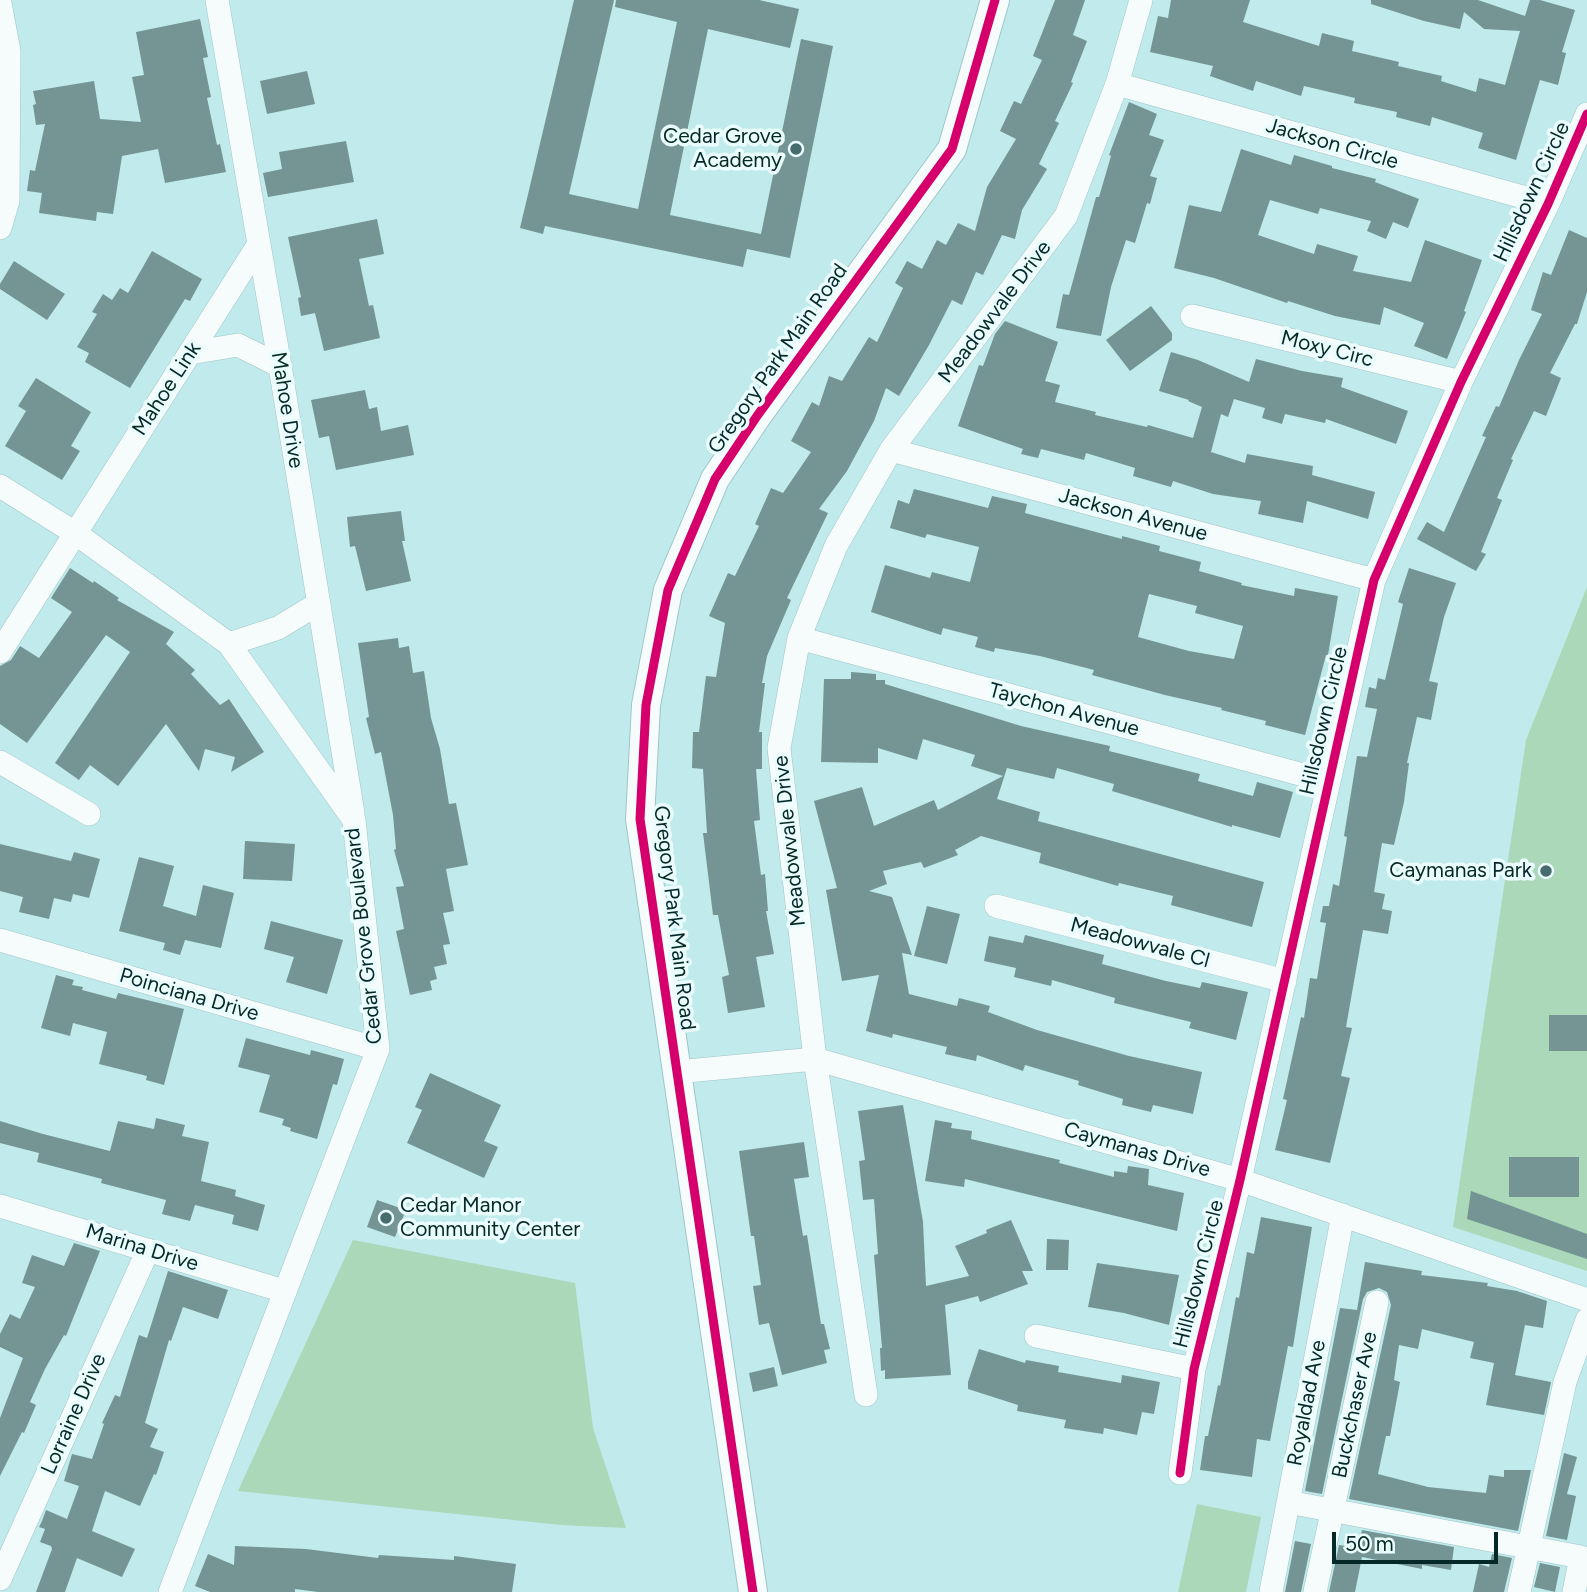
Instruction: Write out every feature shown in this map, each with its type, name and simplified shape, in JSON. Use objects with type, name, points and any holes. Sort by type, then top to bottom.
[{"type":"street","name":"Mahoe Drive","points":[[217,0],[354,820]]},
{"type":"street","name":"Gregory Park Main Road","points":[[753,1592],[640,819],[646,705],[668,590],[715,479],[757,416],[952,149],[995,0]]},
{"type":"street","name":"Meadowvale Drive","points":[[866,1395],[815,1059],[779,748],[799,638],[836,546],[891,450],[1066,216],[1117,84],[1141,0]]},
{"type":"street","points":[[0,4],[9,51],[8,201],[0,228]]},
{"type":"street","name":"Jackson Circle","points":[[1117,84],[1548,204]]},
{"type":"street","name":"Hillsdown Circle","points":[[1180,1473],[1194,1369],[1240,1180],[1374,580],[1461,382],[1548,204],[1587,114]]},
{"type":"street","name":"Mahoe Link","points":[[0,652],[259,244]]},
{"type":"street","name":"Moxy Circ","points":[[1192,316],[1461,382]]},
{"type":"street","points":[[190,353],[238,345],[280,366]]},
{"type":"street","name":"Jackson Avenue","points":[[891,450],[1374,580]]},
{"type":"street","name":"Cedar Grove Boulevard","points":[[0,486],[75,533],[229,644],[354,820],[377,1049],[170,1592]]},
{"type":"street","points":[[229,644],[278,628],[318,603]]},
{"type":"street","name":"Taychon Avenue","points":[[799,638],[1329,782]]},
{"type":"street","points":[[0,762],[89,814]]},
{"type":"street","name":"Meadowvale Cl","points":[[996,906],[1284,981]]},
{"type":"street","name":"Poinciana Drive","points":[[0,940],[377,1049]]},
{"type":"street","name":"Caymanas Drive","points":[[676,1072],[815,1059],[1240,1180],[1587,1300]]},
{"type":"street","name":"Marina Drive","points":[[0,1206],[284,1291]]},
{"type":"street","name":"Royaldad Ave","points":[[1271,1592],[1343,1215]]},
{"type":"street","name":"Lorraine Drive","points":[[0,1579],[149,1250]]},
{"type":"street","name":"Buckchaser Ave","points":[[1315,1592],[1377,1302]]},
{"type":"street","points":[[1519,1592],[1565,1382],[1587,1320]]},
{"type":"street","points":[[1036,1336],[1194,1369]]},
{"type":"street","points":[[1288,1502],[1333,1508],[1581,1557],[1574,1592]]},
{"type":"green space","name":"Caymanas Park","points":[[1587,587],[1587,1271],[1453,1227],[1526,740]]},
{"type":"green space","points":[[353,1240],[575,1283],[593,1428],[626,1528],[561,1525],[238,1491]]},
{"type":"green space","points":[[1197,1504],[1261,1517],[1246,1592],[1178,1592]]},
{"type":"building","points":[[574,0],[614,0],[569,194],[638,209],[677,22],[615,7],[616,0],[759,0],[799,9],[790,48],[708,29],[670,215],[761,234],[801,39],[833,46],[790,258],[747,249],[743,267],[545,226],[543,234],[520,228]]},
{"type":"building","points":[[1055,0],[1085,0],[1073,35],[1087,41],[1071,82],[1073,83],[1055,121],[1059,123],[1039,164],[1047,169],[1022,210],[1015,239],[1002,235],[983,275],[976,272],[962,305],[952,300],[899,396],[886,388],[874,421],[847,471],[819,509],[828,513],[787,598],[791,600],[767,656],[762,683],[765,683],[759,732],[762,732],[762,769],[756,769],[760,820],[754,821],[761,875],[765,874],[766,911],[774,954],[756,957],[765,1007],[728,1013],[722,977],[729,975],[718,915],[713,915],[703,833],[707,833],[703,769],[692,768],[693,732],[699,732],[706,676],[716,677],[725,623],[709,616],[728,573],[735,576],[759,526],[755,524],[771,488],[783,493],[811,452],[791,441],[812,402],[819,406],[829,376],[842,381],[869,337],[877,342],[903,288],[895,283],[907,261],[922,269],[937,240],[946,245],[958,223],[975,231],[987,187],[1016,139],[1000,131],[1014,101],[1021,104],[1042,60],[1033,56]]},
{"type":"building","points":[[1171,0],[1250,0],[1243,22],[1319,46],[1322,33],[1354,41],[1352,51],[1399,62],[1398,66],[1442,76],[1441,81],[1476,92],[1479,78],[1505,85],[1520,31],[1484,29],[1464,12],[1460,29],[1371,4],[1371,0],[1478,0],[1525,16],[1530,0],[1540,0],[1575,10],[1562,52],[1566,53],[1558,85],[1540,80],[1516,160],[1478,148],[1483,133],[1432,117],[1430,126],[1396,117],[1397,112],[1354,103],[1355,98],[1304,86],[1301,96],[1256,81],[1253,91],[1210,76],[1213,66],[1150,52],[1158,16],[1168,18]]},
{"type":"building","points":[[200,19],[208,57],[203,58],[211,97],[207,98],[226,172],[165,183],[158,149],[122,156],[113,214],[97,212],[96,221],[39,213],[42,193],[27,191],[30,170],[35,171],[45,124],[36,125],[33,91],[94,81],[100,119],[141,122],[132,77],[144,75],[136,32]]},
{"type":"building","points":[[307,71],[315,104],[267,114],[260,81]]},
{"type":"building","points":[[1129,102],[1157,114],[1149,135],[1164,140],[1150,176],[1157,178],[1150,204],[1147,203],[1135,243],[1126,240],[1111,287],[1101,336],[1056,328],[1063,294],[1069,295],[1096,197],[1099,197],[1111,156],[1109,155]]},
{"type":"building","points":[[346,141],[354,182],[268,197],[263,173],[282,169],[279,152]]},
{"type":"building","points":[[1241,149],[1291,165],[1294,155],[1376,179],[1375,182],[1419,199],[1408,228],[1393,222],[1386,239],[1367,231],[1371,221],[1320,208],[1318,214],[1270,200],[1258,235],[1314,254],[1317,244],[1358,256],[1353,271],[1411,282],[1425,240],[1482,260],[1464,311],[1466,312],[1447,359],[1414,346],[1424,323],[1384,307],[1380,325],[1335,316],[1288,301],[1287,303],[1214,278],[1174,268],[1189,205],[1221,212]]},
{"type":"building","points":[[377,219],[384,254],[359,259],[369,306],[373,305],[380,338],[324,351],[315,313],[301,316],[298,298],[301,297],[288,237]]},
{"type":"building","points":[[1569,230],[1587,238],[1587,292],[1577,324],[1550,373],[1561,378],[1546,416],[1534,411],[1511,459],[1513,460],[1497,498],[1502,500],[1481,552],[1486,554],[1476,571],[1417,539],[1427,522],[1444,532],[1486,437],[1482,436],[1496,406],[1499,407],[1542,314],[1531,310],[1543,272],[1551,275]]},
{"type":"building","points":[[152,251],[202,279],[190,301],[185,299],[130,388],[85,362],[89,353],[77,347],[97,314],[92,312],[103,294],[112,300],[120,288],[128,293]]},
{"type":"building","points":[[14,261],[65,294],[47,320],[0,289],[0,284]]},
{"type":"building","points":[[1151,306],[1172,333],[1172,340],[1130,371],[1106,340]]},
{"type":"building","points":[[1005,321],[1058,342],[1045,381],[1060,385],[1055,402],[1096,412],[1095,415],[1147,427],[1148,425],[1193,438],[1202,407],[1159,391],[1171,352],[1198,360],[1249,382],[1256,359],[1343,378],[1341,387],[1408,411],[1396,444],[1326,419],[1325,423],[1285,414],[1282,424],[1262,418],[1265,408],[1234,399],[1228,417],[1221,414],[1211,452],[1245,463],[1247,454],[1313,466],[1312,475],[1375,492],[1368,519],[1307,501],[1303,523],[1258,514],[1261,501],[1213,494],[1173,481],[1171,487],[1133,476],[1135,468],[1086,453],[1084,460],[1041,449],[1038,458],[1021,454],[1023,449],[958,426],[979,365],[983,366],[995,334]]},
{"type":"building","points":[[36,378],[91,412],[71,446],[80,451],[62,480],[5,446],[26,411],[18,406]]},
{"type":"building","points":[[365,390],[369,409],[377,407],[381,431],[408,425],[414,455],[336,470],[329,436],[319,438],[311,400]]},
{"type":"building","points":[[914,489],[988,508],[992,496],[1027,504],[1025,513],[1122,539],[1122,536],[1160,546],[1159,551],[1201,562],[1199,571],[1242,583],[1241,585],[1294,596],[1295,588],[1338,596],[1328,655],[1305,735],[1265,725],[1266,721],[1221,710],[1222,708],[1092,675],[1094,670],[1040,656],[995,648],[994,652],[975,647],[978,637],[943,628],[941,635],[871,612],[885,565],[930,578],[932,572],[970,582],[979,547],[927,534],[925,538],[890,528],[898,500],[909,504]],"holes":[[[1149,594],[1197,606],[1195,613],[1243,626],[1234,659],[1189,651],[1138,637]]]},
{"type":"building","points":[[401,511],[405,541],[402,541],[411,581],[366,591],[355,546],[350,547],[347,517]]},
{"type":"building","points":[[70,568],[119,598],[117,600],[174,632],[166,644],[195,670],[191,674],[220,705],[229,699],[264,752],[231,772],[235,757],[205,749],[199,771],[166,724],[118,786],[90,765],[79,780],[55,763],[130,652],[106,635],[27,743],[0,724],[0,666],[11,660],[20,646],[39,658],[72,612],[51,598]]},
{"type":"building","points":[[1409,568],[1456,583],[1444,617],[1429,681],[1438,683],[1431,720],[1417,717],[1407,763],[1404,802],[1394,845],[1382,843],[1374,892],[1385,894],[1382,909],[1392,911],[1388,934],[1363,930],[1346,1027],[1352,1028],[1341,1076],[1350,1078],[1330,1163],[1275,1150],[1287,1100],[1283,1099],[1301,1017],[1304,1018],[1310,978],[1317,979],[1326,923],[1320,922],[1323,906],[1329,906],[1333,884],[1339,886],[1357,756],[1367,757],[1377,709],[1365,707],[1369,687],[1376,689],[1378,678],[1385,680],[1403,604],[1398,602]]},
{"type":"building","points":[[398,638],[399,648],[409,646],[413,673],[424,671],[449,804],[456,803],[468,865],[446,869],[454,911],[443,913],[450,944],[443,945],[447,964],[434,967],[437,979],[430,981],[432,990],[410,995],[396,931],[404,929],[396,887],[404,886],[394,850],[393,815],[381,752],[375,754],[366,718],[369,717],[358,643]]},
{"type":"building","points":[[851,672],[876,674],[876,680],[885,680],[885,684],[1021,726],[1110,746],[1109,751],[1200,774],[1198,781],[1253,796],[1257,782],[1293,792],[1280,838],[1232,827],[1112,791],[1114,784],[1057,768],[1054,779],[1007,768],[997,799],[1040,812],[1038,821],[1264,882],[1252,927],[1171,905],[1173,896],[1119,883],[1118,886],[1039,863],[1041,853],[981,836],[955,850],[958,855],[924,868],[921,862],[883,871],[887,884],[869,891],[892,897],[912,955],[902,953],[909,994],[957,1006],[959,998],[990,1006],[988,1012],[1037,1030],[1129,1056],[1202,1072],[1193,1114],[1153,1105],[1151,1112],[1122,1105],[1123,1099],[1078,1085],[1079,1081],[1025,1065],[1023,1071],[977,1055],[976,1061],[945,1054],[947,1047],[893,1034],[892,1038],[866,1031],[879,975],[842,981],[826,890],[837,888],[814,801],[862,787],[874,826],[934,800],[938,810],[1003,776],[971,766],[975,755],[923,739],[917,760],[878,748],[878,763],[821,762],[824,679],[851,679]]},
{"type":"building","points":[[245,841],[295,844],[292,881],[243,879]]},
{"type":"building","points":[[0,844],[71,861],[74,852],[100,859],[89,898],[73,894],[71,902],[54,898],[49,919],[19,912],[23,897],[0,891]]},
{"type":"building","points":[[139,857],[174,866],[163,906],[196,916],[203,885],[234,893],[221,948],[185,940],[180,955],[163,950],[165,943],[119,931]]},
{"type":"building","points":[[927,906],[960,914],[947,964],[914,956]]},
{"type":"building","points":[[271,921],[343,940],[327,994],[286,982],[294,957],[264,949]]},
{"type":"building","points":[[1025,935],[1104,955],[1102,964],[1166,981],[1200,988],[1202,982],[1248,992],[1236,1040],[1189,1028],[1191,1022],[1114,1003],[1115,998],[1052,980],[1051,986],[1014,977],[1016,968],[984,961],[989,936],[1023,943]]},
{"type":"building","points":[[56,975],[74,980],[72,985],[83,987],[82,990],[116,999],[118,993],[184,1009],[164,1085],[146,1080],[147,1076],[99,1064],[107,1032],[73,1023],[70,1036],[41,1028]]},
{"type":"building","points":[[1549,1015],[1587,1015],[1587,1051],[1549,1051]]},
{"type":"building","points":[[246,1038],[310,1055],[311,1050],[344,1059],[337,1085],[333,1084],[317,1139],[290,1131],[291,1128],[282,1125],[284,1119],[259,1112],[270,1075],[238,1067]]},
{"type":"building","points":[[430,1073],[501,1105],[484,1141],[498,1147],[484,1178],[407,1143],[422,1110],[415,1107]]},
{"type":"building","points":[[903,1105],[923,1222],[926,1286],[969,1276],[955,1246],[1011,1220],[1033,1271],[1022,1271],[1028,1284],[980,1302],[978,1296],[945,1305],[951,1375],[885,1379],[885,1370],[881,1371],[882,1348],[874,1255],[878,1254],[874,1199],[863,1200],[859,1161],[865,1160],[858,1111]]},
{"type":"building","points":[[156,1118],[185,1125],[182,1136],[209,1142],[201,1181],[236,1190],[235,1196],[265,1205],[258,1231],[232,1224],[234,1215],[195,1205],[190,1221],[162,1214],[166,1200],[37,1162],[39,1153],[0,1143],[0,1121],[110,1151],[118,1121],[154,1129]]},
{"type":"building","points":[[935,1120],[952,1123],[951,1128],[972,1131],[971,1139],[1060,1160],[1059,1163],[1114,1177],[1114,1171],[1127,1173],[1128,1166],[1149,1169],[1148,1185],[1184,1193],[1177,1231],[965,1179],[964,1187],[925,1181]]},
{"type":"building","points":[[804,1142],[809,1177],[794,1179],[803,1236],[807,1235],[821,1324],[824,1324],[830,1349],[824,1350],[827,1363],[782,1375],[769,1323],[759,1325],[753,1286],[761,1285],[739,1151]]},
{"type":"building","points":[[1509,1157],[1579,1157],[1579,1197],[1509,1197]]},
{"type":"building","points":[[1471,1191],[1587,1234],[1587,1259],[1467,1219]]},
{"type":"building","name":"Cedar Manor Community Center","points":[[377,1200],[406,1210],[395,1237],[367,1227]]},
{"type":"building","points":[[1261,1217],[1312,1227],[1293,1347],[1288,1346],[1270,1441],[1257,1439],[1252,1477],[1200,1470],[1205,1436],[1208,1436],[1218,1385],[1220,1386],[1236,1297],[1239,1298],[1247,1252],[1254,1254]]},
{"type":"building","points":[[1047,1239],[1069,1240],[1068,1270],[1046,1270]]},
{"type":"building","points":[[74,1243],[100,1251],[66,1336],[64,1335],[45,1369],[30,1402],[36,1405],[24,1433],[22,1432],[0,1476],[0,1418],[23,1358],[0,1347],[0,1334],[10,1314],[20,1319],[35,1287],[22,1283],[32,1255],[64,1266]]},
{"type":"building","points":[[1365,1262],[1422,1271],[1421,1275],[1488,1283],[1487,1286],[1517,1291],[1547,1301],[1543,1328],[1525,1325],[1515,1375],[1551,1382],[1544,1415],[1486,1405],[1494,1363],[1470,1358],[1474,1342],[1422,1329],[1418,1349],[1399,1345],[1394,1380],[1400,1382],[1390,1436],[1386,1436],[1378,1474],[1428,1487],[1486,1493],[1489,1475],[1504,1477],[1504,1470],[1531,1470],[1518,1531],[1349,1499],[1391,1305],[1387,1292],[1379,1288],[1367,1292],[1363,1299],[1322,1494],[1305,1491],[1340,1308],[1357,1310]]},
{"type":"building","points":[[1097,1263],[1179,1275],[1169,1325],[1088,1307]]},
{"type":"building","points":[[168,1271],[228,1290],[218,1319],[183,1307],[171,1341],[169,1340],[145,1423],[158,1429],[150,1447],[164,1452],[140,1506],[105,1491],[92,1531],[135,1549],[122,1577],[77,1558],[65,1592],[36,1592],[52,1549],[40,1542],[45,1529],[39,1527],[46,1510],[67,1519],[79,1486],[64,1481],[72,1454],[92,1459],[104,1424],[102,1423],[115,1395],[120,1397],[139,1335],[147,1338]]},
{"type":"building","points":[[979,1349],[1025,1363],[1026,1360],[1059,1366],[1058,1372],[1121,1383],[1122,1375],[1160,1382],[1154,1414],[1142,1412],[1137,1435],[1104,1428],[1103,1434],[1064,1428],[1066,1420],[1017,1411],[1018,1405],[968,1389]]},
{"type":"building","points":[[774,1367],[778,1386],[753,1392],[749,1373]]},
{"type":"building","points":[[1564,1453],[1577,1457],[1567,1494],[1576,1496],[1567,1540],[1546,1536]]},
{"type":"building","points":[[1362,1530],[1454,1547],[1451,1570],[1422,1565],[1422,1569],[1362,1557],[1355,1592],[1329,1592],[1339,1545],[1358,1548]]},
{"type":"building","points":[[1295,1541],[1311,1544],[1301,1592],[1285,1592]]},
{"type":"building","points":[[235,1546],[306,1549],[378,1558],[379,1555],[454,1560],[454,1556],[516,1564],[512,1592],[318,1592],[295,1589],[295,1592],[210,1592],[195,1586],[208,1554],[234,1565]]},
{"type":"building","points":[[1492,1554],[1512,1558],[1504,1592],[1473,1592],[1479,1564],[1489,1567]]},
{"type":"building","points":[[1540,1563],[1560,1567],[1555,1592],[1534,1587]]},
{"type":"cycle path","points":[[753,1592],[640,819],[646,705],[668,590],[715,479],[757,416],[952,149],[995,0]]},
{"type":"cycle path","points":[[1180,1473],[1194,1369],[1240,1180],[1374,580],[1461,382],[1548,204],[1587,114]]},
{"type":"place","name":"Cedar Grove Academy","points":[[796,149]]},
{"type":"place","name":"Caymanas Park","points":[[1546,871]]},
{"type":"place","name":"Cedar Manor Community Center","points":[[386,1218]]}]
